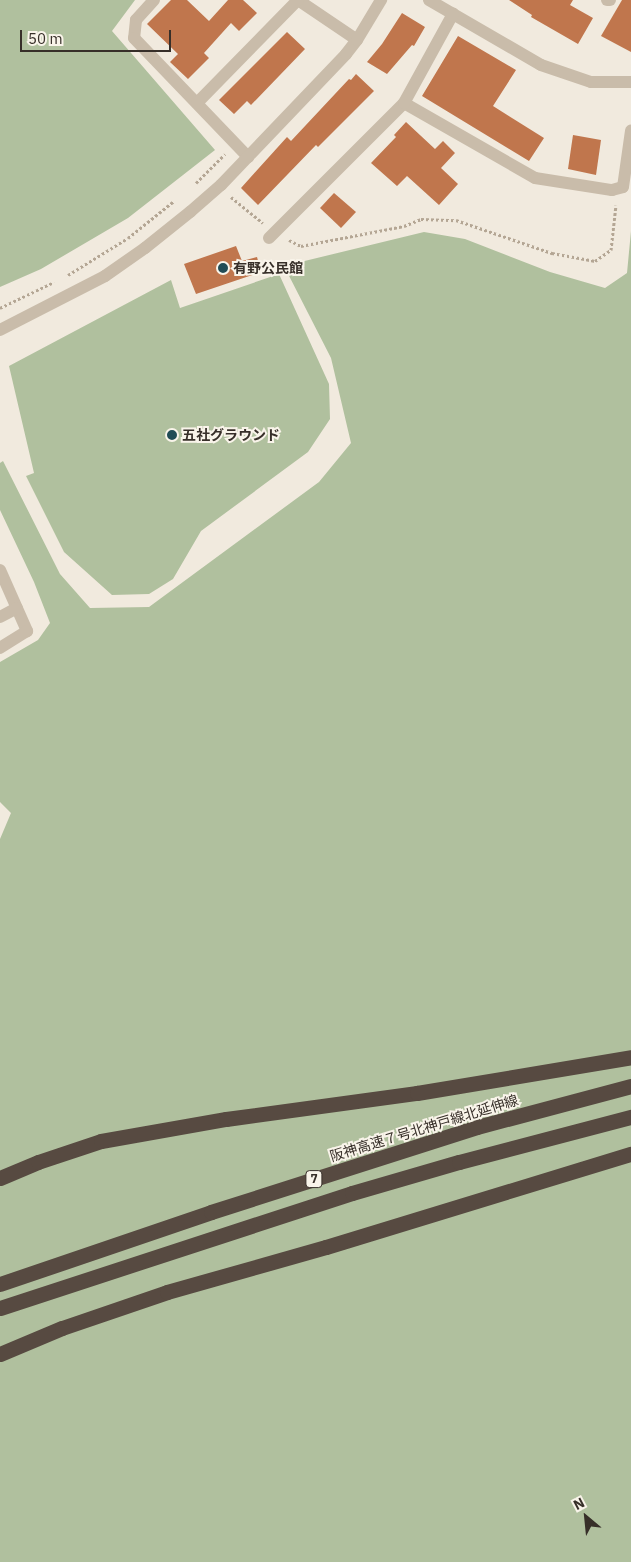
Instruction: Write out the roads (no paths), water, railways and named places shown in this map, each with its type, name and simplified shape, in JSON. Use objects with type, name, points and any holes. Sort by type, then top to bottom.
[{"type":"highway","points":[[0,1178],[38,1162],[101,1141],[226,1119],[417,1093],[631,1056]]},
{"type":"highway","name":"阪神高速７号北神戸線北延伸線","points":[[0,1284],[211,1212],[477,1127],[631,1086]]},
{"type":"highway","name":"7","points":[[0,1308],[352,1193],[497,1151],[631,1117]]},
{"type":"highway","points":[[0,1354],[62,1328],[167,1292],[326,1247],[631,1154]]},
{"type":"street","points":[[154,0],[136,20],[134,38],[248,157]]},
{"type":"street","points":[[197,103],[298,0],[357,40]]},
{"type":"street","points":[[0,330],[105,276],[221,185],[357,40],[381,0]]},
{"type":"street","points":[[428,0],[541,65],[591,82],[631,82]]},
{"type":"street","points":[[272,235],[404,103],[453,14]]},
{"type":"street","points":[[404,103],[535,178],[612,190],[623,187],[631,131]]},
{"type":"street","points":[[0,570],[27,631],[0,648]]},
{"type":"street","points":[[0,617],[17,608]]},
{"type":"place","name":"有野公民館","points":[[223,268]]},
{"type":"place","name":"五社グラウンド","points":[[172,435]]}]
